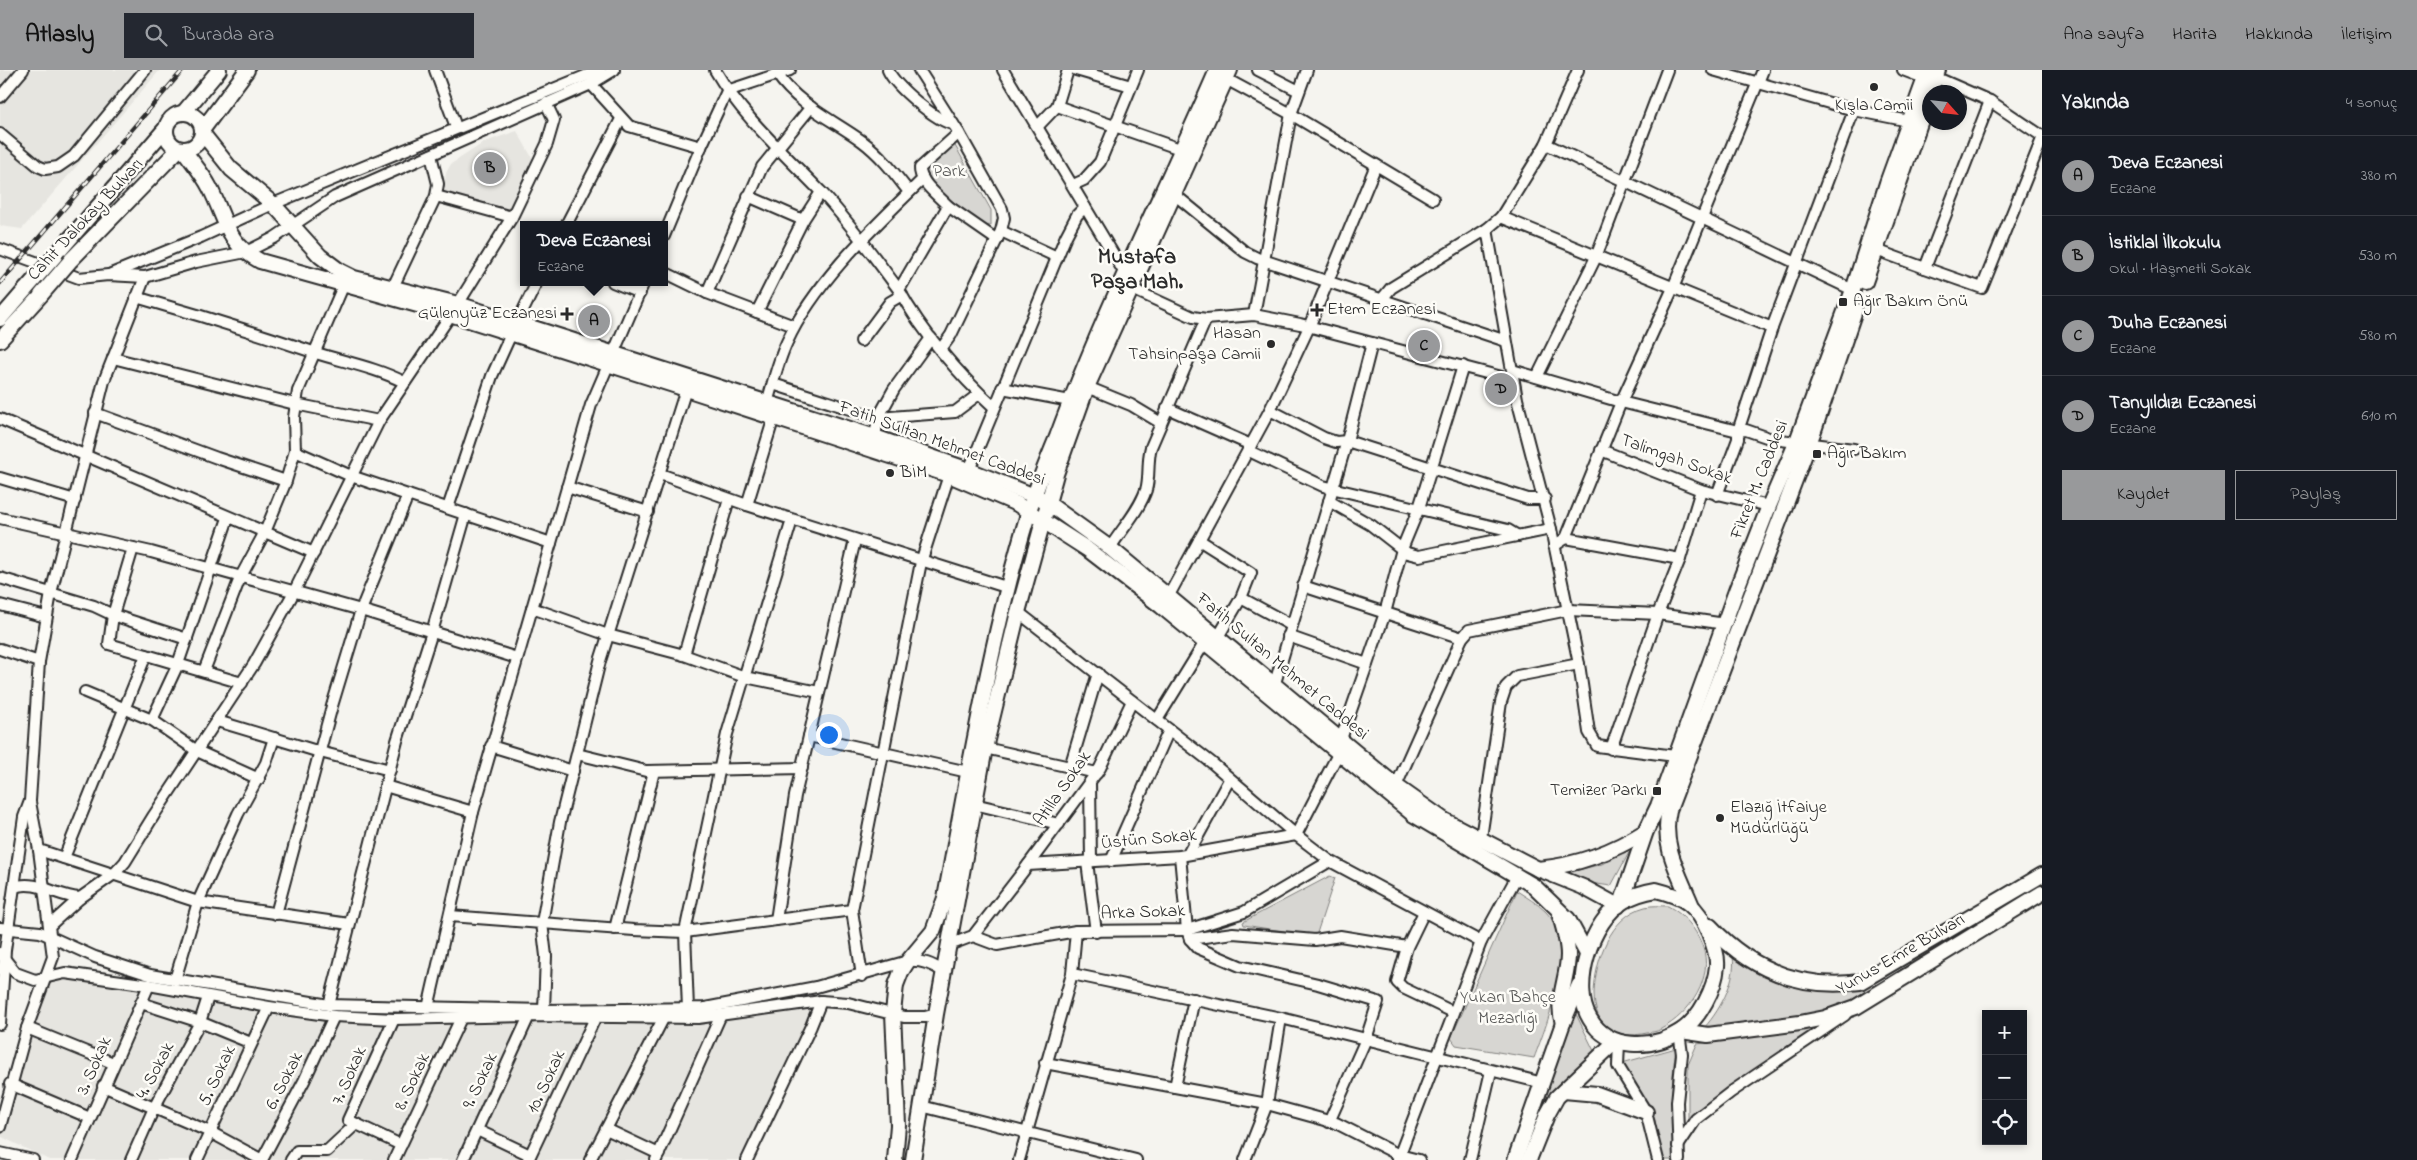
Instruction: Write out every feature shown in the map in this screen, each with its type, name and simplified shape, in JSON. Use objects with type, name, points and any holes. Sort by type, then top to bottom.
[{"type":"main road","points":[[219,70],[184,112],[174,115],[166,128],[168,139],[181,149],[210,187],[230,236],[246,252],[260,260],[344,284],[454,309]]},
{"type":"main road","points":[[181,149],[198,144],[203,132],[247,70]]},
{"type":"main road","points":[[895,1160],[898,1104],[893,1013],[896,985],[900,972],[926,942],[938,921],[945,898],[968,772],[1009,588],[1029,511],[1070,401],[1124,272],[1183,150],[1224,73]]},
{"type":"main road","points":[[913,1160],[936,1014],[985,748],[1018,612],[1048,503],[1087,387],[1174,194],[1224,73]]},
{"type":"main road","name":"Fikret M. Caddesi","points":[[1620,903],[1769,506],[1803,442],[1909,121],[1931,74]]},
{"type":"main road","points":[[184,112],[197,117],[203,132]]},
{"type":"main road","points":[[1692,906],[1672,858],[1667,838],[1666,827],[1670,810],[1803,442],[1876,250],[1922,116]]},
{"type":"main road","name":"Cahit Dalokay Bulvarı","points":[[0,320],[166,128]]},
{"type":"main road","name":"Fatih Sultan Mehmet Caddesi","points":[[203,132],[231,169],[273,204],[320,256],[340,271],[354,278],[393,287],[454,309],[611,359],[767,403],[875,437],[969,470],[1048,503],[1110,548],[1396,786],[1444,820],[1538,869],[1620,903]]},
{"type":"main road","name":"Cahit Dalokay Bulvarı","points":[[0,340],[71,260],[181,149]]},
{"type":"main road","points":[[611,359],[686,389],[949,475],[994,493],[1029,511],[1087,549],[1205,642],[1414,815],[1534,886],[1559,908],[1568,919],[1587,954]]},
{"type":"main road","points":[[1538,869],[1567,865],[1596,857],[1646,831]]},
{"type":"main road","points":[[1702,917],[1712,941],[1717,966],[1706,1000],[1696,1016],[1680,1031],[1651,1042],[1627,1044],[1610,1040],[1594,1026],[1585,1011],[1582,998],[1587,954],[1596,931],[1620,903],[1643,892],[1656,890],[1681,898],[1692,906],[1723,940],[1774,972],[1806,982],[1839,985],[1860,982],[2042,875]]},
{"type":"main road","name":"Yunus Emre Bulvarı","points":[[1680,1031],[1708,1035],[1800,1024],[1826,1018],[1856,1007],[2042,893]]},
{"type":"main road","points":[[1559,908],[1568,955],[1560,1007],[1563,1023]]},
{"type":"main road","points":[[1515,1160],[1563,1023],[1583,977]]},
{"type":"main road","points":[[1529,1160],[1547,1115],[1557,1097],[1617,1042]]},
{"type":"main road","points":[[1564,1091],[1597,1094],[1646,1112]]},
{"type":"street","points":[[0,97],[24,70]]},
{"type":"street","points":[[0,134],[38,166],[44,169],[58,166],[74,156],[145,70]]},
{"type":"street","points":[[435,70],[456,127]]},
{"type":"street","points":[[108,275],[456,127],[600,70]]},
{"type":"street","points":[[0,249],[79,278],[108,275],[145,277],[196,262],[246,252],[293,227],[336,197],[546,102],[591,84],[614,70]]},
{"type":"street","points":[[715,70],[727,91],[777,150],[821,192],[861,240],[900,292],[931,338],[980,394],[994,407]]},
{"type":"street","points":[[668,226],[727,91],[790,70]]},
{"type":"street","points":[[888,70],[903,91],[956,128]]},
{"type":"street","points":[[919,70],[956,128],[1002,208],[1004,218],[999,236],[941,349]]},
{"type":"street","points":[[1002,70],[1073,185],[1084,207],[1124,272],[1130,288],[1193,317],[1206,319],[1254,315],[1463,366],[1512,375],[1537,377],[1620,402],[1738,431],[1746,430],[1772,439],[1854,449]]},
{"type":"street","points":[[1038,126],[1057,106],[1068,70]]},
{"type":"street","points":[[1076,70],[1131,86]]},
{"type":"street","points":[[1073,185],[1084,180],[1093,172],[1138,70]]},
{"type":"street","points":[[1258,70],[1299,92]]},
{"type":"street","points":[[1254,315],[1291,114],[1307,70]]},
{"type":"street","points":[[1382,299],[1391,288],[1487,229],[1501,216],[1546,144],[1578,70]]},
{"type":"street","points":[[1537,377],[1596,257],[1667,70]]},
{"type":"street","points":[[1713,70],[1854,110],[1909,121]]},
{"type":"street","points":[[1554,546],[1566,538],[1620,402],[1673,288],[1763,70]]},
{"type":"street","points":[[1876,250],[1982,288],[2042,138],[1990,101],[1931,74],[1903,70]]},
{"type":"street","points":[[1224,73],[1433,199]]},
{"type":"street","points":[[777,74],[792,91],[811,107],[869,147],[910,192]]},
{"type":"street","points":[[591,84],[629,126],[701,148]]},
{"type":"street","points":[[1925,268],[1990,101]]},
{"type":"street","points":[[50,926],[80,898],[114,874],[134,850],[154,814],[242,683],[294,592],[380,421],[454,309],[512,216],[548,144],[554,120],[546,102]]},
{"type":"street","points":[[1057,106],[1183,150]]},
{"type":"street","points":[[707,293],[762,167],[811,107]]},
{"type":"street","points":[[1717,495],[1738,439],[1738,431],[1772,328],[1854,110]]},
{"type":"street","points":[[568,221],[621,119]]},
{"type":"street","points":[[956,128],[920,168],[923,179],[948,206],[999,236],[1056,257]]},
{"type":"street","points":[[1546,144],[1700,219],[1853,290]]},
{"type":"street","points":[[393,287],[436,196],[438,184],[431,155]]},
{"type":"street","points":[[1168,597],[1270,410],[1309,327],[1376,165]]},
{"type":"street","points":[[767,403],[786,344],[794,326],[861,240],[923,179]]},
{"type":"street","points":[[757,312],[803,220],[821,192]]},
{"type":"street","points":[[1174,194],[1245,252],[1506,342]]},
{"type":"street","points":[[436,196],[512,216]]},
{"type":"street","points":[[748,196],[803,220]]},
{"type":"street","points":[[861,341],[890,302],[900,292],[948,206]]},
{"type":"street","points":[[969,470],[1056,257],[1072,224],[1084,207]]},
{"type":"street","points":[[1501,216],[1596,257],[1772,328]]},
{"type":"street","points":[[1487,229],[1512,375],[1545,499],[1568,610],[1589,732],[1598,746],[1675,756]]},
{"type":"street","points":[[668,274],[707,293],[794,326]]},
{"type":"street","points":[[0,1127],[10,1084],[27,1028],[52,957],[50,926],[30,801],[39,662],[46,618],[65,533],[96,413],[113,358],[145,277]]},
{"type":"street","points":[[204,671],[240,578],[265,532],[286,481],[294,451],[295,404],[314,352],[344,284]]},
{"type":"street","points":[[448,508],[492,376],[535,286]]},
{"type":"street","points":[[623,286],[640,293]]},
{"type":"street","points":[[428,1008],[473,812],[591,405],[643,286]]},
{"type":"street","points":[[136,297],[237,326],[314,352],[370,368],[404,382]]},
{"type":"street","points":[[1110,548],[1144,496],[1148,480],[1148,459],[1167,408],[1206,319]]},
{"type":"street","points":[[875,437],[878,418],[902,377],[931,338]]},
{"type":"street","points":[[1275,684],[1347,441],[1372,343]]},
{"type":"street","points":[[113,358],[295,404],[380,421]]},
{"type":"street","points":[[1341,739],[1385,613],[1402,549],[1419,508],[1463,366]]},
{"type":"street","points":[[773,384],[878,418],[955,412],[980,394]]},
{"type":"street","points":[[1087,387],[1131,405],[1161,423]]},
{"type":"street","points":[[1002,388],[1070,401]]},
{"type":"street","points":[[544,1010],[546,956],[542,923],[560,822],[608,636],[686,389]]},
{"type":"street","points":[[824,421],[830,403]]},
{"type":"street","points":[[1167,408],[1250,448],[1310,481],[1508,530],[1518,536]]},
{"type":"street","points":[[1270,410],[1324,438],[1336,442],[1347,441],[1528,499],[1545,499]]},
{"type":"street","points":[[96,413],[217,458],[286,481]]},
{"type":"street","points":[[747,505],[774,417]]},
{"type":"street","points":[[0,419],[85,457],[314,553]]},
{"type":"street","name":"Talimgah Sokak","points":[[1601,450],[1701,490],[1769,506]]},
{"type":"street","points":[[294,451],[351,476],[551,543]]},
{"type":"street","points":[[660,474],[792,520],[1009,588]]},
{"type":"street","points":[[862,976],[852,910],[882,752],[922,562],[949,475]]},
{"type":"street","points":[[0,478],[75,500]]},
{"type":"street","points":[[567,487],[648,512]]},
{"type":"street","points":[[1611,749],[1658,614],[1680,559],[1701,490]]},
{"type":"street","points":[[276,914],[361,610],[408,495]]},
{"type":"street","points":[[684,655],[729,499]]},
{"type":"street","points":[[1329,500],[1371,525],[1402,549],[1414,555],[1427,556],[1551,530]]},
{"type":"street","points":[[329,1005],[390,770],[466,514]]},
{"type":"street","points":[[0,518],[133,548],[361,610],[517,658]]},
{"type":"street","points":[[152,720],[178,664],[228,518]]},
{"type":"street","points":[[688,1009],[685,932],[727,734],[792,520]]},
{"type":"street","points":[[1566,538],[1680,559]]},
{"type":"street","points":[[776,920],[802,768],[854,540]]},
{"type":"street","points":[[1199,540],[1251,573],[1241,598],[1218,637]]},
{"type":"street","points":[[133,548],[113,615],[108,644],[242,683]]},
{"type":"street","points":[[0,578],[94,606],[113,615],[187,639]]},
{"type":"street","points":[[1303,586],[1462,638]]},
{"type":"street","points":[[1241,598],[1291,625]]},
{"type":"street","points":[[0,604],[46,618]]},
{"type":"street","points":[[532,608],[608,636],[684,655],[745,677],[819,692]]},
{"type":"street","points":[[1396,786],[1462,638],[1474,629],[1568,610],[1658,614],[1725,624]]},
{"type":"street","points":[[1018,612],[1132,700],[1330,861],[1480,942]]},
{"type":"street","points":[[1288,636],[1367,664]]},
{"type":"street","points":[[1157,720],[1205,642]]},
{"type":"street","points":[[0,649],[39,662]]},
{"type":"street","points":[[64,858],[146,656]]},
{"type":"street","points":[[1481,838],[1501,702],[1506,687],[1517,676],[1578,664]]},
{"type":"street","points":[[1070,767],[1098,673]]},
{"type":"street","points":[[85,692],[152,720],[197,751],[259,779]]},
{"type":"street","name":"Atilla Sokak","points":[[1028,865],[1094,777],[1132,700]]},
{"type":"street","points":[[217,721],[320,752],[390,770]]},
{"type":"street","points":[[1111,860],[1169,730]]},
{"type":"street","points":[[809,736],[968,772]]},
{"type":"street","points":[[175,980],[198,902],[238,814],[259,779],[274,738]]},
{"type":"street","points":[[491,746],[573,771]]},
{"type":"street","points":[[985,748],[1070,767],[1094,777],[1089,862],[1096,932]]},
{"type":"street","points":[[577,754],[646,771],[802,768]]},
{"type":"street","points":[[1296,835],[1338,754]]},
{"type":"street","points":[[615,929],[654,771]]},
{"type":"street","points":[[1229,780],[1184,855],[1188,934],[1198,948],[1240,966],[1318,984],[1378,1002],[1366,1039],[1329,1122]]},
{"type":"street","points":[[386,786],[473,812]]},
{"type":"street","points":[[0,1024],[4,929],[14,887],[24,817],[30,801]]},
{"type":"street","points":[[974,804],[1059,824]]},
{"type":"street","name":"Üstün Sokak","points":[[1028,865],[1184,855],[1296,835]]},
{"type":"street","points":[[39,850],[198,902],[350,924]]},
{"type":"street","name":"Arka Sokak","points":[[973,936],[997,945],[1076,931],[1188,934],[1244,912],[1330,861]]},
{"type":"street","points":[[949,945],[973,936],[1028,865]]},
{"type":"street","points":[[1398,1157],[1480,942],[1517,876]]},
{"type":"street","points":[[14,887],[31,884],[64,896],[80,898]]},
{"type":"street","points":[[450,916],[615,929],[685,932],[852,910]]},
{"type":"street","points":[[1424,912],[1407,947],[1397,979],[1398,984],[1453,1012]]},
{"type":"street","points":[[4,929],[40,932],[123,968],[175,980],[329,1005],[544,1010],[688,1009],[723,1006],[862,976],[908,961],[919,960],[930,963],[944,972]]},
{"type":"street","points":[[1019,1160],[1045,1063],[1072,974],[1076,931]]},
{"type":"street","points":[[1188,934],[1233,933],[1315,940],[1340,936],[1407,947]]},
{"type":"street","points":[[2,957],[16,973],[35,980],[45,976],[65,973],[334,1016],[394,1019],[529,1016],[663,1019],[720,1017],[821,1001],[848,1003],[914,1018],[936,1014]]},
{"type":"street","points":[[1072,974],[1281,1018],[1435,1058],[1543,1083]]},
{"type":"street","name":"3. Sokak","points":[[72,1160],[113,1062],[149,985]]},
{"type":"street","name":"4. Sokak","points":[[131,1160],[154,1108],[200,1022],[208,996]]},
{"type":"street","points":[[1175,1087],[1194,1000]]},
{"type":"street","points":[[747,1160],[821,1001]]},
{"type":"street","points":[[140,1003],[200,1022],[251,1043]]},
{"type":"street","name":"5. Sokak","points":[[197,1160],[269,1007]]},
{"type":"street","points":[[1678,1146],[1696,1120],[1731,1092],[1856,1007]]},
{"type":"street","name":"6. Sokak","points":[[262,1160],[304,1081],[334,1016]]},
{"type":"street","name":"9. Sokak","points":[[463,1160],[529,1016]]},
{"type":"street","points":[[606,1129],[657,1157],[720,1017]]},
{"type":"street","name":"8. Sokak","points":[[394,1160],[461,1018]]},
{"type":"street","name":"10. Sokak","points":[[529,1157],[595,1018]]},
{"type":"street","points":[[1245,1160],[1267,1104],[1281,1018]]},
{"type":"street","name":"7. Sokak","points":[[394,1019],[348,1120],[401,1145]]},
{"type":"street","points":[[590,1160],[663,1019]]},
{"type":"street","points":[[27,1028],[113,1062]]},
{"type":"street","points":[[1679,1160],[1677,1102],[1682,1054],[1680,1031]]},
{"type":"street","points":[[1617,1042],[1618,1066],[1646,1112],[1658,1160]]},
{"type":"street","points":[[1045,1063],[1267,1104],[1329,1122],[1398,1157],[1419,1160]]},
{"type":"street","points":[[1470,1160],[1491,1071]]},
{"type":"street","points":[[10,1084],[90,1118]]},
{"type":"street","points":[[103,1086],[210,1132],[262,1160]]},
{"type":"street","points":[[921,1106],[1117,1158],[1136,1160]]},
{"type":"street","points":[[291,1160],[297,1151],[326,1151],[356,1124]]},
{"type":"street","points":[[477,1130],[529,1157]]},
{"type":"street","points":[[0,1153],[33,1160]]},
{"type":"shaded area","points":[[0,70],[160,70],[22,229],[0,226]]},
{"type":"shaded area","points":[[517,131],[534,161],[509,210],[443,193],[446,173],[451,164],[485,142]]},
{"type":"shaded area","points":[[48,971],[92,972],[320,1010],[713,1014],[820,999],[744,1160],[49,1160],[0,1136],[0,1121]]},
{"type":"green space","name":"Park","points":[[953,142],[991,210],[991,225],[983,226],[949,201],[929,177],[925,167]]},
{"type":"green space","points":[[1632,847],[1611,886],[1590,883],[1562,874],[1602,864]]},
{"type":"green space","points":[[1330,876],[1335,878],[1317,933],[1314,936],[1244,925],[1243,922]]},
{"type":"green space","points":[[2026,890],[2029,893],[1857,1002],[1801,1018],[1702,1030],[1714,1015],[1725,996],[1732,976],[1733,957],[1777,978],[1804,987],[1819,989],[1853,988]]},
{"type":"green space","name":"Yukarı Bahçe Mezarlığı","points":[[1517,891],[1545,911],[1555,925],[1560,943],[1558,983],[1553,1004],[1534,1058],[1456,1045],[1451,1038]]},
{"type":"green space","points":[[1648,906],[1668,906],[1688,922],[1702,945],[1705,957],[1705,970],[1702,982],[1690,1004],[1672,1022],[1659,1030],[1636,1035],[1617,1032],[1603,1022],[1598,1015],[1595,1005],[1595,980],[1601,954],[1614,930],[1622,920],[1633,912]]},
{"type":"green space","points":[[1575,1012],[1597,1057],[1561,1087],[1527,1160],[1519,1160]]},
{"type":"green space","points":[[1821,1027],[1688,1126],[1688,1065],[1697,1044]]},
{"type":"green space","points":[[1676,1048],[1672,1090],[1674,1160],[1662,1160],[1655,1120],[1622,1063]]},
{"type":"railway","points":[[0,283],[183,70]]},
{"type":"place","name":"Kışla Camii","points":[[1874,87]]},
{"type":"place","name":"İstiklal İlkokulu","points":[[490,168]]},
{"type":"place","name":"Ağır Bakım Önü","points":[[1843,302]]},
{"type":"place","name":"Etem Eczanesi","points":[[1317,310]]},
{"type":"place","name":"Gülenyüz Eczanesi","points":[[567,314]]},
{"type":"place","name":"Deva Eczanesi","points":[[594,321]]},
{"type":"place","name":"Hasan Tahsinpaşa Camii","points":[[1271,344]]},
{"type":"place","name":"Duha Eczanesi","points":[[1424,346]]},
{"type":"place","name":"Tanyıldızı Eczanesi","points":[[1501,389]]},
{"type":"place","name":"Ağır Bakım","points":[[1817,454]]},
{"type":"place","name":"BİM","points":[[890,473]]},
{"type":"place","name":"Temizer Parkı","points":[[1657,791]]},
{"type":"place","name":"Elazığ İtfaiye Müdürlüğü","points":[[1720,818]]},
{"type":"district","name":"Mustafa Paşa Mah.","points":[[1137,270]]}]
